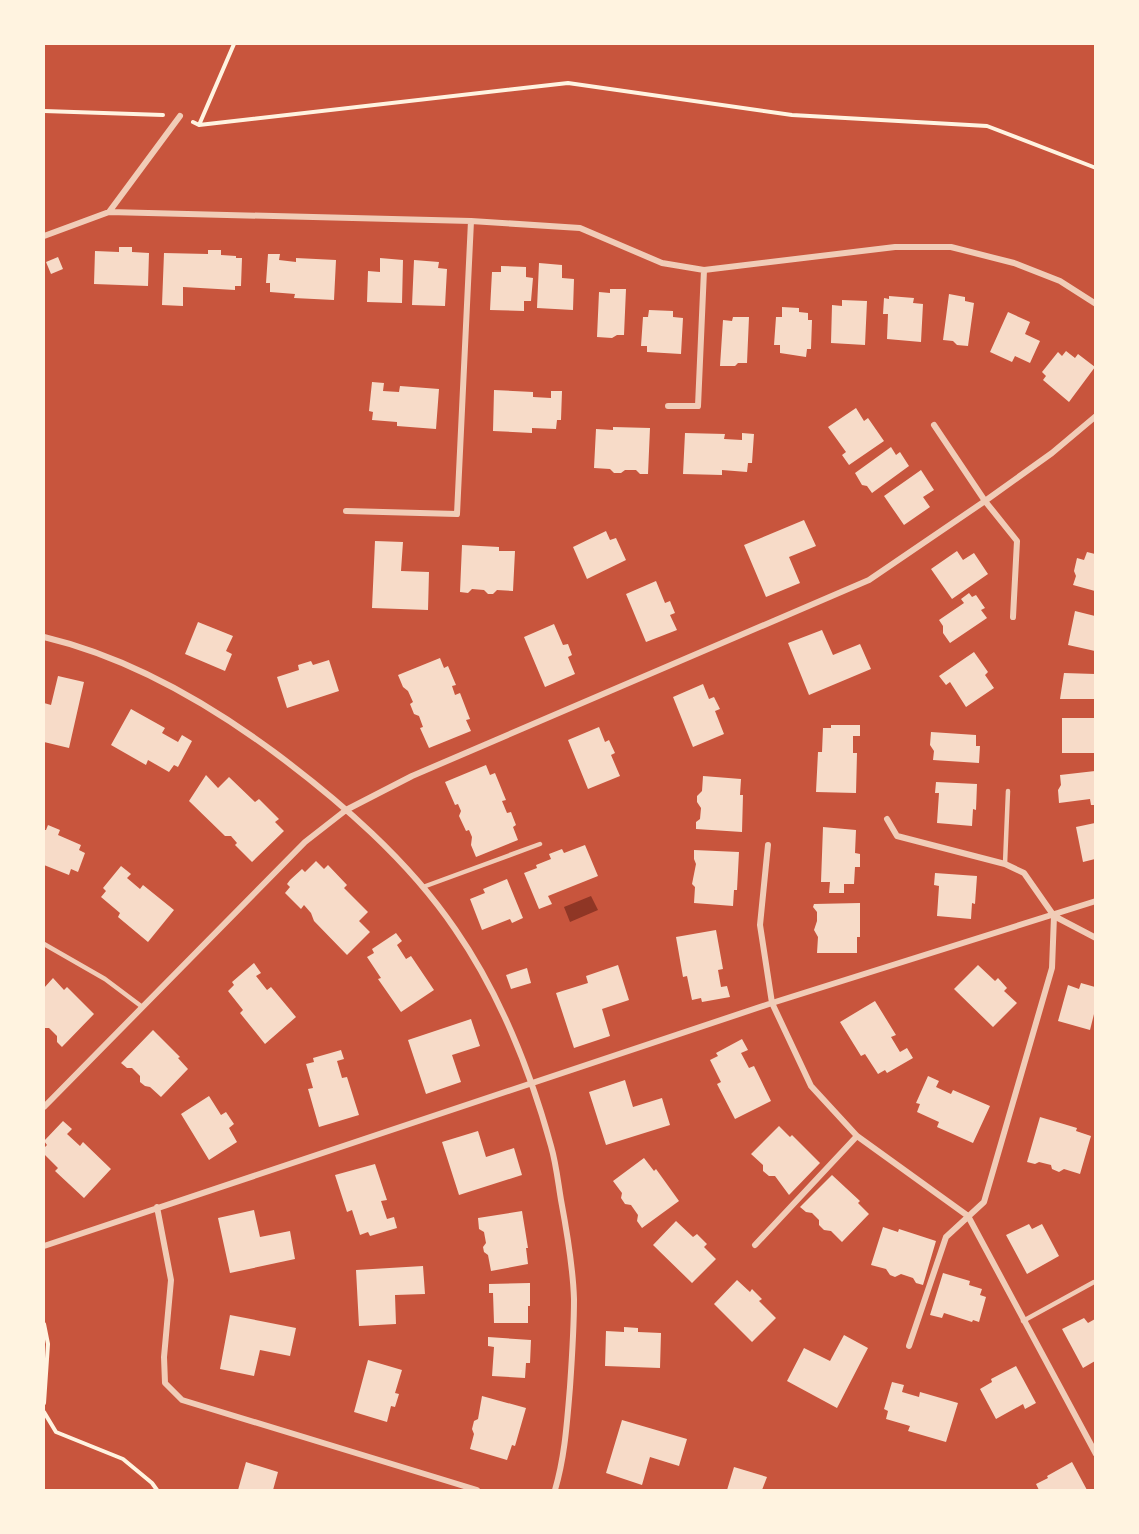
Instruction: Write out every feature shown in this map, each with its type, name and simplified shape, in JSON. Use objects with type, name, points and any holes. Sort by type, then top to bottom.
[{"type":"street","points":[[109,212],[180,116]]},
{"type":"street","points":[[44,236],[109,212],[471,221],[580,228],[662,263],[704,270],[895,247],[951,247],[1023,266],[1060,281],[1095,304]]},
{"type":"street","points":[[346,511],[457,514],[471,221]]},
{"type":"street","points":[[668,406],[698,405],[704,270]]},
{"type":"street","points":[[44,1107],[305,842],[346,810],[412,776],[869,580],[1052,453],[1095,416]]},
{"type":"street","points":[[934,425],[985,501],[1017,541],[1013,617]]},
{"type":"street","points":[[44,637],[149,674],[230,720],[346,810],[423,887],[456,930],[512,1032],[551,1146],[567,1231],[574,1297],[572,1361],[566,1449],[555,1491]]},
{"type":"street","points":[[887,819],[897,836],[1005,864],[1024,873],[1054,916],[1095,938]]},
{"type":"street","points":[[768,845],[760,925],[772,1003],[811,1086],[857,1136],[968,1216],[1095,1454]]},
{"type":"street","points":[[44,1246],[157,1206],[772,1003],[1054,916],[1095,901]]},
{"type":"street","points":[[909,1346],[946,1237],[984,1202],[1052,968],[1054,916]]},
{"type":"street","points":[[755,1245],[857,1136]]},
{"type":"street","points":[[157,1206],[171,1280],[164,1357],[165,1383],[182,1400],[477,1491]]},
{"type":"lane","points":[[1005,864],[1008,791]]},
{"type":"lane","points":[[423,887],[540,844]]},
{"type":"lane","points":[[44,944],[105,979],[141,1006]]},
{"type":"lane","points":[[1023,1321],[1094,1282]]},
{"type":"path","points":[[199,125],[234,44]]},
{"type":"path","points":[[44,111],[180,116],[199,125],[568,83],[792,115],[987,126],[1095,168]]},
{"type":"path","points":[[44,1324],[48,1344],[44,1403]]},
{"type":"path","points":[[44,1412],[56,1432],[123,1459],[152,1483],[157,1491]]},
{"type":"shaded area","points":[[591,896],[598,910],[570,922],[564,907]]},
{"type":"building","points":[[119,247],[132,247],[132,252],[149,253],[148,286],[94,284],[95,251],[119,252]]},
{"type":"building","points":[[208,250],[221,250],[221,255],[242,258],[241,286],[235,286],[235,290],[183,287],[183,306],[162,305],[164,253],[208,254]]},
{"type":"building","points":[[268,254],[280,254],[279,260],[296,262],[296,258],[336,260],[334,300],[294,298],[295,294],[270,292],[270,283],[266,283]]},
{"type":"building","points":[[58,257],[63,269],[51,274],[46,262]]},
{"type":"building","points":[[380,258],[403,260],[402,303],[367,302],[368,271],[380,272]]},
{"type":"building","points":[[414,260],[439,262],[438,268],[447,269],[445,306],[412,305]]},
{"type":"building","points":[[539,263],[562,265],[562,278],[574,279],[573,310],[537,308]]},
{"type":"building","points":[[501,266],[526,267],[526,277],[533,278],[531,301],[524,301],[524,311],[490,310],[492,272],[501,272]]},
{"type":"building","points":[[610,289],[626,289],[624,335],[612,338],[597,337],[599,292],[610,293]]},
{"type":"building","points":[[949,294],[965,297],[965,301],[974,303],[968,346],[943,340]]},
{"type":"building","points":[[889,296],[914,298],[913,303],[923,304],[921,342],[887,339],[888,314],[883,314],[884,298],[889,299]]},
{"type":"building","points":[[842,300],[867,301],[865,345],[831,343],[832,305],[842,306]]},
{"type":"building","points":[[782,307],[799,308],[799,312],[808,313],[808,320],[812,320],[811,349],[807,349],[806,357],[780,353],[780,345],[774,345],[776,317],[782,317]]},
{"type":"building","points":[[649,310],[673,311],[673,317],[683,318],[681,354],[647,352],[647,346],[641,346],[643,317],[648,317]]},
{"type":"building","points":[[1008,312],[1030,322],[1025,334],[1040,341],[1030,363],[1015,356],[1012,362],[990,352]]},
{"type":"building","points":[[733,317],[749,317],[747,363],[720,366],[723,320],[732,321]]},
{"type":"building","points":[[1066,351],[1075,358],[1078,354],[1095,367],[1069,402],[1043,380],[1046,376],[1042,372],[1058,352],[1062,356]]},
{"type":"building","points":[[372,382],[384,383],[383,391],[399,392],[400,386],[439,389],[436,429],[397,426],[397,422],[372,420],[373,412],[369,411]]},
{"type":"building","points":[[494,390],[533,392],[533,397],[551,398],[551,391],[562,391],[561,420],[557,420],[556,429],[532,428],[532,433],[493,431]]},
{"type":"building","points":[[856,408],[864,421],[868,418],[884,441],[849,465],[842,455],[846,452],[828,427]]},
{"type":"building","points":[[613,427],[650,428],[648,474],[640,474],[636,470],[614,473],[610,469],[594,468],[596,429],[613,430]]},
{"type":"building","points":[[685,433],[725,434],[724,439],[742,440],[742,433],[754,434],[752,463],[748,463],[747,472],[722,470],[722,475],[683,474]]},
{"type":"building","points":[[891,447],[896,455],[900,452],[909,466],[872,493],[867,486],[862,485],[855,473]]},
{"type":"building","points":[[921,470],[934,490],[923,497],[930,507],[904,525],[884,496]]},
{"type":"building","points":[[804,520],[816,546],[789,557],[800,583],[766,597],[744,545]]},
{"type":"building","points":[[606,531],[610,540],[616,538],[626,560],[587,579],[573,547]]},
{"type":"building","points":[[375,541],[403,542],[401,571],[429,572],[428,610],[372,608]]},
{"type":"building","points":[[462,545],[499,547],[499,551],[515,551],[513,591],[497,590],[493,594],[488,594],[484,590],[472,589],[468,593],[460,592]]},
{"type":"building","points":[[957,551],[963,560],[974,553],[988,574],[952,599],[931,569]]},
{"type":"building","points":[[1087,552],[1095,554],[1095,591],[1073,585],[1077,558],[1084,560]]},
{"type":"building","points":[[656,581],[665,603],[670,601],[675,613],[670,615],[677,630],[646,642],[626,594]]},
{"type":"building","points":[[969,593],[972,597],[976,595],[985,608],[981,610],[987,618],[950,643],[943,633],[943,626],[939,620],[964,603],[961,599]]},
{"type":"building","points":[[1075,611],[1095,616],[1095,651],[1068,645]]},
{"type":"building","points":[[198,622],[233,636],[226,651],[232,654],[225,671],[185,654]]},
{"type":"building","points":[[554,624],[563,645],[568,644],[572,655],[568,657],[575,674],[545,687],[524,637]]},
{"type":"building","points":[[822,630],[833,655],[860,644],[871,669],[809,695],[788,643]]},
{"type":"building","points":[[974,652],[988,672],[985,675],[994,688],[966,707],[950,682],[946,685],[939,676]]},
{"type":"building","points":[[440,658],[444,668],[448,666],[456,685],[452,686],[455,695],[460,693],[470,719],[466,720],[471,731],[429,748],[420,728],[423,727],[419,716],[414,714],[410,704],[413,702],[398,675]]},
{"type":"building","points":[[329,660],[339,691],[287,708],[277,677],[299,670],[298,665],[311,661],[313,665]]},
{"type":"building","points":[[1064,673],[1095,674],[1095,699],[1060,699]]},
{"type":"building","points":[[58,676],[84,682],[69,748],[44,742],[44,703],[51,705]]},
{"type":"building","points":[[703,684],[709,699],[714,697],[720,709],[715,711],[724,734],[693,747],[673,697]]},
{"type":"building","points":[[131,709],[165,728],[162,733],[178,742],[182,735],[192,741],[178,767],[174,765],[169,772],[148,760],[146,765],[111,745]]},
{"type":"building","points":[[1062,718],[1095,718],[1095,753],[1062,753]]},
{"type":"building","points":[[831,725],[860,725],[860,736],[853,736],[853,753],[857,753],[856,793],[816,792],[818,752],[822,752],[823,728],[831,728]]},
{"type":"building","points":[[599,727],[605,742],[609,740],[615,753],[611,755],[620,776],[588,789],[568,740]]},
{"type":"building","points":[[931,732],[976,735],[976,746],[980,746],[979,763],[933,760],[934,751],[930,745]]},
{"type":"building","points":[[486,765],[490,775],[495,773],[506,800],[502,801],[507,813],[511,812],[516,825],[513,827],[518,840],[476,857],[471,845],[472,837],[469,830],[466,831],[459,816],[461,811],[458,804],[455,805],[445,782]]},
{"type":"building","points":[[1095,771],[1095,805],[1091,805],[1090,799],[1059,803],[1060,775]]},
{"type":"building","points":[[206,775],[218,788],[229,777],[255,802],[259,799],[279,819],[275,822],[284,831],[252,862],[235,845],[237,843],[231,836],[225,836],[189,801]]},
{"type":"building","points":[[703,776],[741,779],[742,832],[696,829],[701,808],[697,802],[697,796],[702,791]]},
{"type":"building","points":[[936,782],[977,784],[976,810],[973,809],[972,826],[937,823],[939,793],[935,793]]},
{"type":"building","points":[[1095,823],[1095,859],[1083,862],[1076,827]]},
{"type":"building","points":[[48,825],[60,830],[58,835],[81,845],[79,850],[85,853],[78,872],[71,869],[69,875],[44,865],[44,830]]},
{"type":"building","points":[[823,827],[856,830],[855,853],[860,854],[860,867],[855,867],[854,884],[844,884],[844,893],[829,893],[830,882],[821,882]]},
{"type":"building","points":[[585,845],[598,876],[548,896],[552,904],[539,909],[524,873],[551,859],[549,854],[562,849],[564,853]]},
{"type":"building","points":[[694,850],[739,852],[737,890],[734,890],[733,906],[694,903],[695,887],[692,884],[696,864]]},
{"type":"building","points":[[316,861],[324,869],[328,865],[347,885],[344,888],[368,912],[359,921],[370,932],[347,955],[314,921],[304,905],[301,909],[285,893],[290,887],[287,884],[290,880],[302,869],[305,872]]},
{"type":"building","points":[[121,866],[131,874],[127,878],[140,889],[143,885],[174,910],[148,942],[118,917],[120,913],[101,897],[106,891],[103,888]]},
{"type":"building","points":[[935,873],[977,876],[975,904],[972,903],[971,919],[937,916],[939,886],[934,885]]},
{"type":"building","points":[[507,879],[523,918],[512,923],[510,919],[482,930],[470,899],[485,893],[483,889]]},
{"type":"building","points":[[860,903],[860,937],[857,937],[857,953],[817,953],[818,937],[814,930],[817,912],[813,907],[814,904]]},
{"type":"building","points":[[716,930],[723,969],[718,970],[721,987],[727,986],[730,997],[702,1002],[701,998],[692,1000],[687,976],[683,977],[676,937]]},
{"type":"building","points":[[396,933],[402,941],[397,945],[406,959],[411,956],[434,990],[401,1012],[378,979],[381,978],[367,957],[374,953],[372,949]]},
{"type":"building","points":[[254,963],[261,973],[256,976],[267,990],[271,987],[296,1017],[265,1044],[240,1013],[243,1010],[228,991],[234,985],[232,982]]},
{"type":"building","points":[[618,965],[629,1000],[602,1009],[610,1036],[574,1048],[556,993],[588,983],[586,976]]},
{"type":"building","points":[[978,965],[995,981],[998,978],[1007,988],[1004,991],[1017,1003],[993,1027],[954,989]]},
{"type":"building","points":[[527,968],[531,983],[511,989],[506,975]]},
{"type":"building","points":[[53,978],[64,990],[67,987],[94,1014],[62,1047],[57,1042],[57,1036],[49,1028],[44,1028],[44,988]]},
{"type":"building","points":[[1081,983],[1095,987],[1095,1010],[1090,1030],[1058,1021],[1068,985],[1079,989]]},
{"type":"building","points":[[875,1001],[896,1035],[891,1037],[900,1052],[907,1048],[913,1058],[887,1073],[885,1070],[878,1074],[865,1054],[861,1056],[840,1022]]},
{"type":"building","points":[[471,1019],[480,1046],[452,1055],[461,1082],[426,1094],[408,1040]]},
{"type":"building","points":[[153,1030],[180,1057],[178,1058],[188,1069],[161,1097],[140,1082],[140,1076],[132,1068],[127,1068],[121,1063]]},
{"type":"building","points":[[742,1039],[748,1050],[741,1053],[749,1068],[754,1066],[771,1101],[735,1119],[717,1084],[721,1082],[710,1060],[718,1056],[716,1053]]},
{"type":"building","points":[[341,1050],[344,1059],[337,1061],[342,1078],[347,1077],[359,1115],[319,1127],[308,1089],[313,1088],[306,1064],[314,1062],[313,1058]]},
{"type":"building","points":[[928,1076],[939,1081],[936,1087],[951,1094],[953,1090],[990,1106],[973,1143],[937,1127],[939,1122],[917,1112],[920,1104],[916,1103]]},
{"type":"building","points":[[625,1080],[633,1107],[662,1098],[670,1125],[606,1145],[589,1092]]},
{"type":"building","points":[[209,1096],[221,1115],[226,1112],[234,1124],[229,1128],[237,1142],[209,1160],[181,1114]]},
{"type":"building","points":[[1040,1117],[1077,1128],[1076,1131],[1091,1136],[1080,1174],[1064,1169],[1059,1172],[1052,1169],[1051,1165],[1027,1162]]},
{"type":"building","points":[[63,1121],[72,1129],[67,1134],[80,1146],[83,1142],[111,1169],[84,1198],[55,1171],[58,1168],[44,1154],[44,1148],[47,1145],[44,1141]]},
{"type":"building","points":[[779,1126],[790,1137],[792,1135],[820,1163],[789,1195],[775,1176],[769,1176],[763,1171],[763,1165],[751,1154]]},
{"type":"building","points":[[478,1131],[486,1157],[514,1148],[522,1175],[459,1195],[442,1142]]},
{"type":"building","points":[[644,1158],[654,1171],[656,1169],[679,1201],[642,1228],[637,1221],[638,1215],[631,1205],[625,1204],[621,1198],[622,1193],[613,1181]]},
{"type":"building","points":[[375,1164],[387,1200],[381,1201],[387,1219],[394,1217],[397,1228],[370,1236],[368,1232],[360,1235],[352,1210],[347,1212],[335,1175]]},
{"type":"building","points":[[832,1175],[860,1201],[858,1203],[869,1214],[842,1242],[831,1231],[824,1230],[812,1213],[800,1207]]},
{"type":"building","points":[[254,1210],[260,1237],[290,1231],[295,1259],[230,1273],[218,1218]]},
{"type":"building","points":[[522,1211],[528,1264],[491,1271],[488,1255],[484,1252],[483,1247],[486,1243],[484,1232],[479,1229],[478,1218]]},
{"type":"building","points":[[676,1221],[693,1237],[697,1234],[707,1244],[704,1247],[716,1259],[692,1283],[653,1245]]},
{"type":"building","points":[[1029,1224],[1032,1229],[1042,1224],[1059,1256],[1027,1274],[1006,1235]]},
{"type":"building","points":[[883,1227],[898,1232],[899,1229],[936,1241],[923,1285],[916,1283],[913,1278],[901,1274],[895,1277],[890,1275],[886,1269],[871,1265]]},
{"type":"building","points":[[423,1266],[425,1294],[395,1295],[396,1324],[359,1326],[356,1270]]},
{"type":"building","points":[[943,1273],[970,1281],[969,1285],[982,1289],[980,1295],[986,1297],[979,1322],[944,1313],[942,1318],[930,1315]]},
{"type":"building","points":[[737,1280],[750,1292],[752,1289],[762,1299],[759,1301],[776,1318],[752,1342],[714,1304]]},
{"type":"building","points":[[530,1283],[528,1323],[494,1323],[493,1293],[489,1293],[489,1284]]},
{"type":"building","points":[[230,1315],[296,1328],[290,1356],[260,1350],[254,1376],[220,1369]]},
{"type":"building","points":[[1084,1318],[1088,1323],[1095,1319],[1095,1361],[1083,1368],[1062,1329]]},
{"type":"building","points":[[624,1327],[638,1328],[638,1332],[661,1333],[660,1368],[605,1366],[606,1331],[624,1332]]},
{"type":"building","points":[[844,1335],[868,1348],[837,1408],[787,1381],[804,1348],[830,1361]]},
{"type":"building","points":[[488,1337],[531,1340],[530,1363],[526,1363],[525,1378],[492,1376],[494,1347],[488,1346]]},
{"type":"building","points":[[368,1360],[402,1370],[395,1393],[399,1394],[395,1407],[391,1406],[387,1422],[354,1412]]},
{"type":"building","points":[[1016,1366],[1036,1403],[1025,1409],[1023,1404],[996,1419],[980,1389],[992,1382],[991,1379]]},
{"type":"building","points":[[892,1382],[904,1385],[902,1392],[919,1397],[920,1392],[958,1403],[946,1442],[908,1431],[910,1426],[886,1419],[888,1411],[884,1409]]},
{"type":"building","points":[[482,1396],[526,1408],[515,1446],[512,1445],[507,1460],[470,1449],[474,1434],[472,1429],[474,1421],[478,1419]]},
{"type":"building","points":[[622,1420],[687,1439],[679,1466],[650,1457],[642,1485],[606,1473]]},
{"type":"building","points":[[246,1462],[278,1472],[273,1490],[238,1490]]},
{"type":"building","points":[[1072,1462],[1087,1490],[1039,1490],[1036,1484]]},
{"type":"building","points":[[734,1467],[767,1477],[762,1490],[727,1490]]}]
